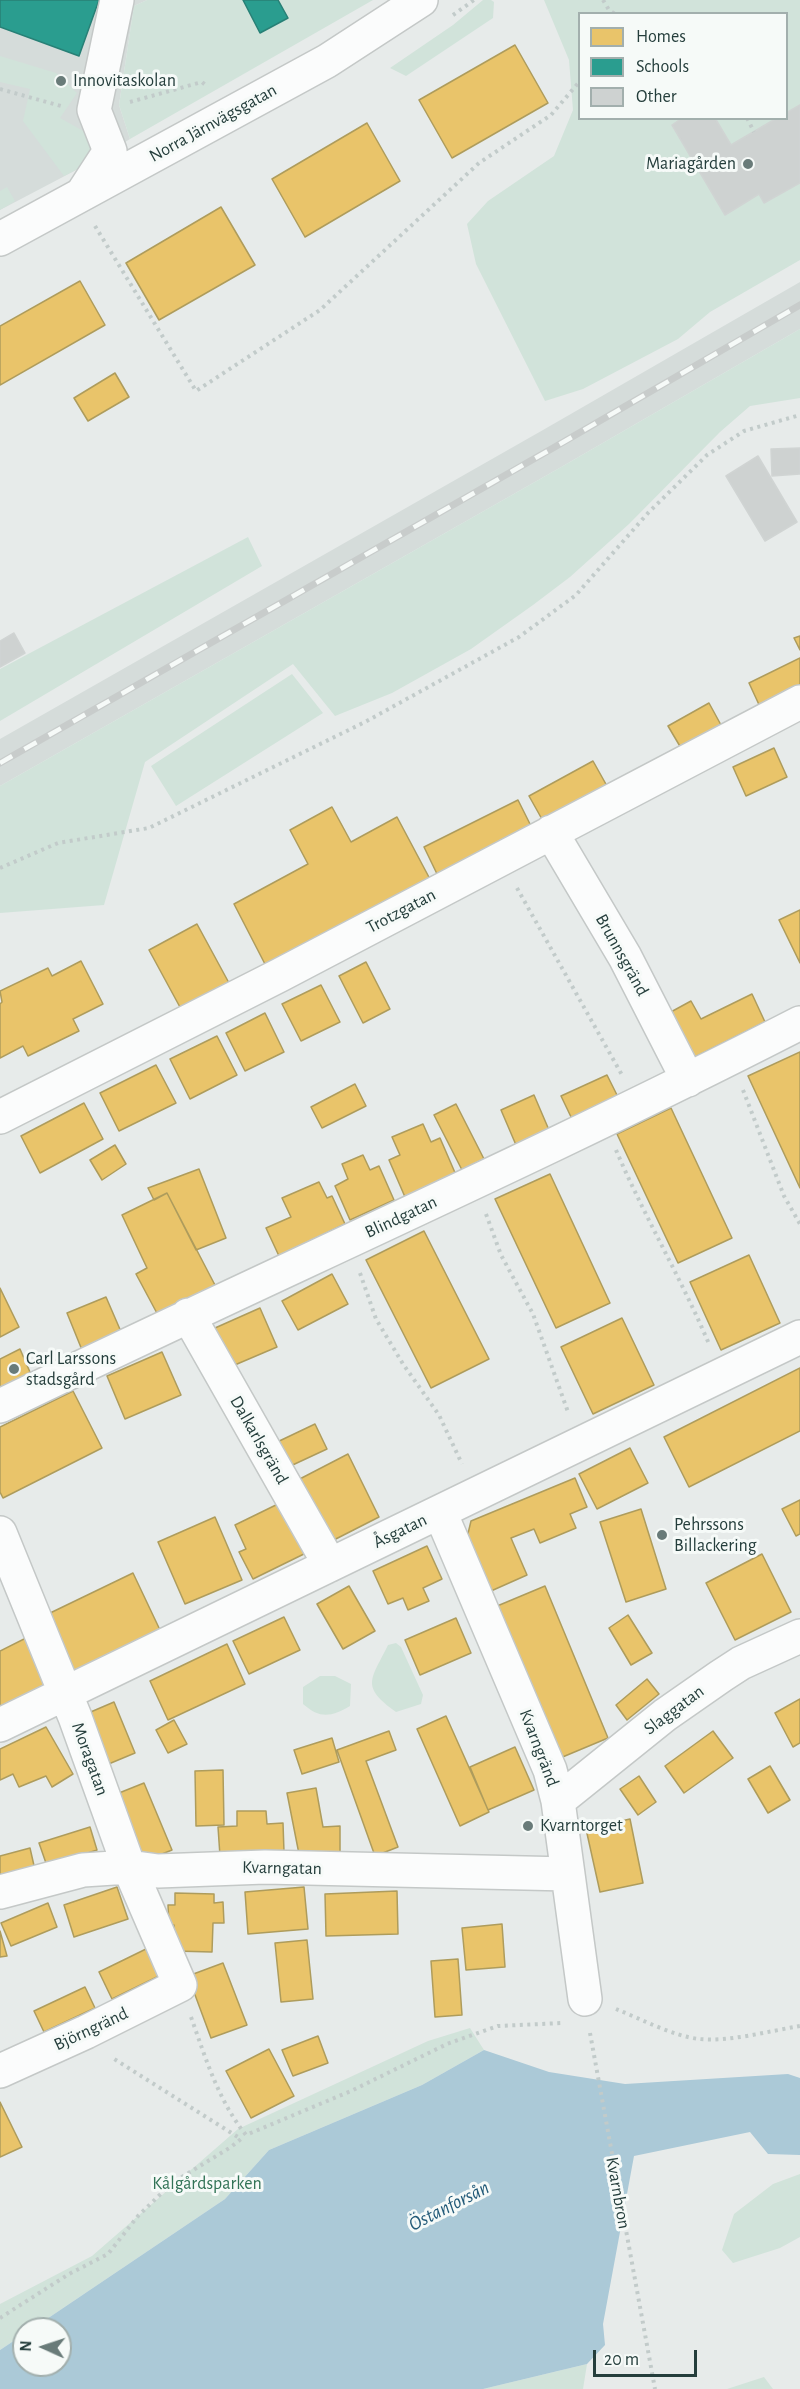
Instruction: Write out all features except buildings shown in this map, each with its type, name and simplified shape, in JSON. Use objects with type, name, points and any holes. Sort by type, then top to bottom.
[{"type":"street","points":[[86,208],[110,152],[94,110],[117,0]]},
{"type":"street","name":"Norra Järnvägsgatan","points":[[0,239],[86,208],[327,61],[421,0]]},
{"type":"street","name":"Trotzgatan","points":[[0,1117],[800,702]]},
{"type":"street","name":"Brunnsgränd","points":[[551,832],[626,957],[688,1080]]},
{"type":"street","name":"Blindgatan","points":[[0,1406],[188,1315],[638,1104],[800,1023]]},
{"type":"street","name":"Dalkarlsgränd","points":[[188,1315],[330,1565]]},
{"type":"street","name":"Åsgatan","points":[[0,1725],[800,1337]]},
{"type":"street","name":"Kvarngränd","points":[[440,1512],[550,1770],[558,1802],[588,2010]]},
{"type":"street","name":"Moragatan","points":[[0,1533],[65,1692],[129,1867],[180,1985]]},
{"type":"street","name":"Slaggatan","points":[[558,1802],[665,1715],[721,1676],[741,1663],[800,1636]]},
{"type":"street","name":"Kvarngatan","points":[[0,1892],[82,1870],[129,1867],[158,1871],[255,1867],[568,1874]]},
{"type":"street","name":"Björngränd","points":[[0,2071],[78,2036],[180,1985]]},
{"type":"path","points":[[603,0],[612,12]]},
{"type":"path","points":[[0,89],[67,107],[94,110],[202,82],[209,88]]},
{"type":"path","points":[[86,208],[196,391],[320,310],[480,163],[551,115],[578,82]]},
{"type":"path","points":[[748,120],[754,132]]},
{"type":"path","points":[[0,868],[58,843],[149,828],[365,722],[519,637],[576,595],[648,513],[707,455],[744,431],[800,415]]},
{"type":"path","points":[[500,859],[638,1104]]},
{"type":"path","points":[[740,1085],[748,1098],[784,1196],[800,1224]]},
{"type":"path","points":[[602,1121],[635,1194],[700,1324],[722,1375]]},
{"type":"path","points":[[475,1182],[501,1255],[533,1314],[581,1443]]},
{"type":"path","points":[[346,1242],[376,1319],[403,1364],[439,1415],[476,1495]]},
{"type":"path","points":[[180,1985],[214,2083],[234,2120],[246,2135],[351,2091],[458,2040],[498,2026],[588,2010],[699,2039],[723,2038],[800,2026]]},
{"type":"path","points":[[0,2318],[69,2274],[108,2254],[138,2216],[172,2183],[241,2139],[78,2036]]},
{"type":"path","name":"Kvarnbron","points":[[590,2036],[655,2389]]},
{"type":"shaded area","name":"Innovitaskolan","points":[[99,0],[147,0],[134,6],[119,105],[130,139],[99,158],[0,210],[0,27],[79,56]]},
{"type":"shaded area","points":[[800,282],[800,329],[0,786],[0,739]]},
{"type":"green space","points":[[147,0],[373,0],[130,139],[119,105],[134,6]]},
{"type":"green space","points":[[483,0],[494,2],[493,18],[406,76],[390,68],[453,25]]},
{"type":"green space","points":[[544,0],[800,0],[800,260],[710,312],[678,339],[583,389],[545,401],[476,264],[467,224],[488,201],[554,156],[573,110],[569,60]]},
{"type":"green space","points":[[0,56],[56,73],[77,93],[60,118],[85,132],[99,158],[64,176],[23,121],[30,89],[0,82]]},
{"type":"green space","points":[[7,187],[15,201],[0,210],[0,191]]},
{"type":"green space","points":[[800,329],[800,398],[750,406],[720,432],[629,524],[570,577],[533,605],[471,649],[392,693],[335,716],[293,664],[145,762],[104,905],[0,913],[0,786]]},
{"type":"green space","points":[[248,537],[262,566],[0,721],[0,669]]},
{"type":"green space","points":[[292,674],[323,713],[176,806],[151,766]]},
{"type":"green space","points":[[396,1643],[401,1647],[423,1695],[421,1704],[396,1712],[377,1695],[372,1682],[388,1645]]},
{"type":"green space","points":[[320,1676],[335,1676],[351,1684],[350,1706],[326,1715],[315,1712],[303,1704],[303,1687]]},
{"type":"green space","name":"Kålgårdsparken","points":[[470,2028],[484,2050],[422,2085],[269,2150],[225,2199],[50,2317],[12,2317],[12,2342],[0,2350],[0,2304],[92,2256],[238,2129],[428,2041]]},
{"type":"green space","points":[[800,2174],[800,2237],[780,2248],[733,2263],[722,2250],[734,2214],[773,2184]]},
{"type":"green space","points":[[587,2364],[583,2389],[483,2389]]},
{"type":"green space","points":[[764,2377],[773,2389],[727,2389]]},
{"type":"water","name":"Östanforsån","points":[[484,2050],[549,2072],[625,2084],[788,2074],[800,2078],[800,2155],[768,2154],[750,2132],[634,2156],[603,2324],[605,2345],[587,2364],[483,2389],[0,2389],[0,2350],[12,2342],[12,2377],[72,2377],[72,2317],[50,2317],[225,2199],[269,2150],[422,2085]]},
{"type":"railway","points":[[0,763],[800,305]]},
{"type":"place","name":"Innovitaskolan","points":[[61,81]]},
{"type":"place","name":"Mariagården","points":[[748,164]]},
{"type":"place","name":"Carl Larssons stadsgård","points":[[14,1369]]},
{"type":"place","name":"Pehrssons Billackering","points":[[662,1535]]},
{"type":"place","name":"Kvarntorget","points":[[528,1826]]}]
